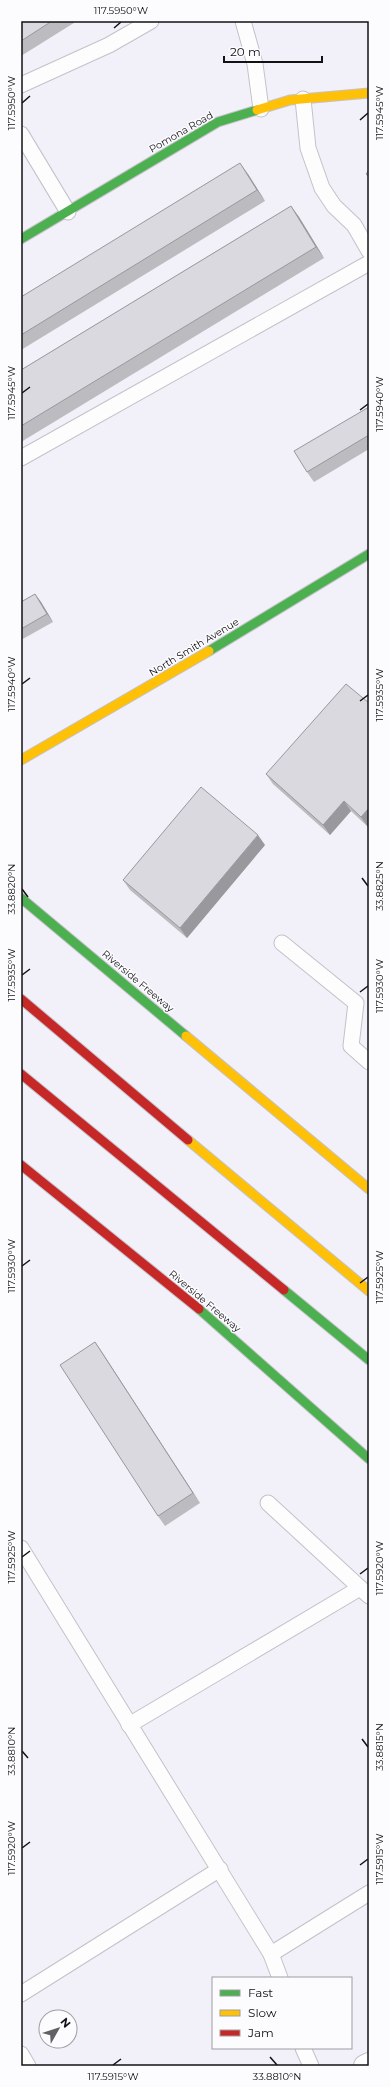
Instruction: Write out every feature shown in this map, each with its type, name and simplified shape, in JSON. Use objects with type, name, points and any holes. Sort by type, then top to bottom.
[{"type":"main road","name":"Pomona Road","points":[[21,239],[218,122],[290,100],[369,93]]},
{"type":"main road","name":"North Smith Avenue","points":[[25,758],[181,668],[369,554]]},
{"type":"main road","name":"Riverside Freeway","points":[[21,898],[369,1189]]},
{"type":"main road","points":[[21,999],[369,1291]]},
{"type":"main road","points":[[21,1074],[369,1360]]},
{"type":"main road","name":"Riverside Freeway","points":[[21,1165],[220,1326],[369,1459]]},
{"type":"street","points":[[365,2066],[369,2064]]},
{"type":"lane","points":[[21,85],[109,45],[151,21]]},
{"type":"lane","points":[[243,21],[255,64],[261,109]]},
{"type":"lane","points":[[303,99],[308,148],[322,188],[334,206],[354,225],[369,251]]},
{"type":"lane","points":[[21,134],[68,212]]},
{"type":"lane","points":[[21,458],[369,263]]},
{"type":"lane","points":[[282,942],[356,1003],[351,1046],[369,1062]]},
{"type":"lane","points":[[130,1725],[364,1592],[268,1503]]},
{"type":"lane","points":[[21,1548],[220,1869],[271,1954],[280,1977]]},
{"type":"lane","points":[[21,1994],[220,1869]]},
{"type":"lane","points":[[271,1954],[369,1893]]},
{"type":"lane","points":[[303,2049],[311,2066]]},
{"type":"lane","points":[[21,2054],[28,2066]]},
{"type":"building","points":[[21,21],[52,21],[21,41]]},
{"type":"building","points":[[240,163],[257,190],[21,335],[21,297]]},
{"type":"building","points":[[369,170],[369,177],[366,174]]},
{"type":"building","points":[[291,206],[316,247],[21,426],[21,370]]},
{"type":"building","points":[[369,407],[369,435],[307,472],[294,451]]},
{"type":"building","points":[[35,594],[47,614],[21,629],[21,602]]},
{"type":"building","points":[[346,684],[369,703],[369,808],[361,817],[344,801],[323,825],[266,774]]},
{"type":"building","points":[[201,787],[258,835],[180,928],[123,880]]},
{"type":"building","points":[[95,1342],[193,1493],[158,1516],[60,1365]]},
{"type":"traffic: fast","points":[[21,239],[218,122],[257,110]]},
{"type":"traffic: fast","points":[[209,651],[369,554]]},
{"type":"traffic: fast","points":[[21,898],[186,1036]]},
{"type":"traffic: fast","points":[[284,1290],[369,1360]]},
{"type":"traffic: fast","points":[[199,1309],[369,1459]]},
{"type":"traffic: slow","points":[[257,110],[290,100],[369,93]]},
{"type":"traffic: slow","points":[[21,760],[209,651]]},
{"type":"traffic: slow","points":[[186,1036],[369,1189]]},
{"type":"traffic: slow","points":[[188,1140],[369,1291]]},
{"type":"traffic: jam","points":[[21,999],[188,1140]]},
{"type":"traffic: jam","points":[[21,1074],[284,1290]]},
{"type":"traffic: jam","points":[[21,1165],[199,1309]]}]
